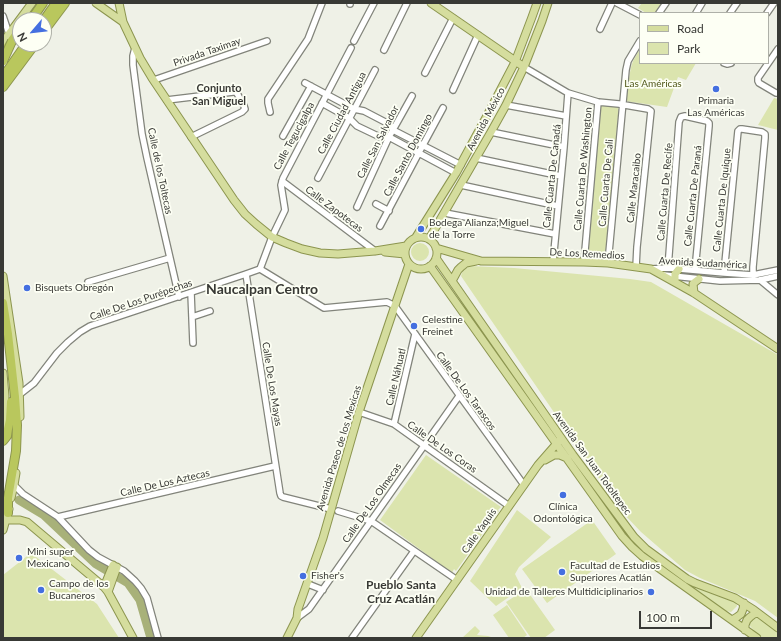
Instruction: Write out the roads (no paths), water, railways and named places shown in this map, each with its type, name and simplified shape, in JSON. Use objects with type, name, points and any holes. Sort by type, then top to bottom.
[{"type":"highway","points":[[32,12],[39,3]]},
{"type":"highway","points":[[37,12],[43,3]]},
{"type":"highway","points":[[50,12],[57,3]]},
{"type":"highway","points":[[51,12],[57,3]]},
{"type":"highway","points":[[52,20],[65,3]]},
{"type":"highway","points":[[3,53],[10,37]]},
{"type":"highway","points":[[3,60],[10,37]]},
{"type":"highway","points":[[3,60],[12,47]]},
{"type":"highway","points":[[3,77],[22,52]]},
{"type":"highway","points":[[3,80],[22,52]]},
{"type":"highway","points":[[3,87],[29,52]]},
{"type":"highway","points":[[3,303],[9,360],[11,403],[10,420],[6,436],[3,441]]},
{"type":"highway","points":[[3,323],[15,397],[17,425],[16,451],[8,498],[7,517]]},
{"type":"main road","points":[[3,42],[10,37],[32,3]]},
{"type":"main road","points":[[52,25],[68,3]]},
{"type":"main road","points":[[96,3],[123,22]]},
{"type":"main road","points":[[119,3],[123,22],[135,48],[191,137],[245,214],[272,237],[302,249],[320,253],[338,254],[375,251],[406,246]]},
{"type":"main road","points":[[431,3],[524,67]]},
{"type":"main road","name":"Avenida México","points":[[416,238],[461,165],[515,62],[537,3]]},
{"type":"main road","name":"Avenida México","points":[[429,239],[500,117],[524,67],[548,3]]},
{"type":"main road","points":[[3,90],[32,52]]},
{"type":"main road","points":[[489,112],[500,117]]},
{"type":"main road","points":[[423,237],[429,239],[434,244],[436,253],[430,266],[420,268],[409,264],[405,254],[406,246],[409,242],[416,238],[423,237]]},
{"type":"main road","points":[[375,251],[405,254]]},
{"type":"main road","name":"De Los Remedios","points":[[436,253],[445,252],[481,261],[608,263],[651,269],[674,279],[778,349]]},
{"type":"main road","name":"Avenida San Juan Totoltepec","points":[[436,253],[452,281],[559,440],[568,459],[622,536],[642,556],[757,638]]},
{"type":"main road","points":[[452,281],[458,270],[466,263],[481,261]]},
{"type":"main road","name":"Avenida Paseo de los Mexicas","points":[[289,637],[323,538],[335,510],[359,412],[409,264]]},
{"type":"main road","name":"Avenida San Juan Totoltepec","points":[[430,266],[559,440],[634,537],[646,549],[687,579],[725,594],[744,604],[778,628]]},
{"type":"main road","points":[[674,279],[675,274],[679,269]]},
{"type":"main road","points":[[3,276],[20,394],[19,443],[14,485],[3,530]]},
{"type":"main road","points":[[694,293],[693,284],[699,278]]},
{"type":"main road","points":[[3,373],[5,396],[3,430]]},
{"type":"main road","name":"Calle Yaquis","points":[[416,638],[538,465],[559,440]]},
{"type":"main road","points":[[538,465],[554,455],[560,455],[568,459]]},
{"type":"main road","points":[[7,517],[27,522],[108,586],[133,638]]},
{"type":"main road","points":[[108,586],[115,567]]},
{"type":"main road","points":[[732,620],[741,614],[744,604]]},
{"type":"main road","points":[[745,630],[747,620],[754,614],[758,613]]},
{"type":"street","points":[[270,112],[268,99],[311,33],[322,3]]},
{"type":"street","points":[[354,41],[374,3]]},
{"type":"street","points":[[384,50],[407,3]]},
{"type":"street","points":[[600,29],[612,3]]},
{"type":"street","points":[[617,3],[639,14]]},
{"type":"street","points":[[660,12],[666,3]]},
{"type":"street","points":[[697,12],[702,3]]},
{"type":"street","points":[[731,12],[738,3]]},
{"type":"street","points":[[768,12],[774,3]]},
{"type":"street","points":[[628,9],[632,4]]},
{"type":"street","points":[[3,16],[10,37]]},
{"type":"street","points":[[425,73],[453,18]]},
{"type":"street","points":[[453,90],[478,36]]},
{"type":"street","name":"Privada Taximay","points":[[154,80],[267,41]]},
{"type":"street","name":"Calle Cuarta De Cali","points":[[608,263],[626,70],[628,61],[639,43]]},
{"type":"street","name":"Calle de los Toltecas","points":[[135,48],[133,65],[142,134],[180,297]]},
{"type":"street","name":"Calle Tegucigalpa","points":[[260,268],[272,237],[285,210],[281,185],[282,181],[351,48]]},
{"type":"street","points":[[769,62],[778,49]]},
{"type":"street","points":[[768,64],[758,78],[758,81],[759,83],[778,93]]},
{"type":"street","points":[[524,67],[568,93],[598,102],[622,104]]},
{"type":"street","name":"Calle Ciudad Antigua","points":[[318,178],[375,70]]},
{"type":"street","points":[[305,83],[354,109],[364,111],[387,123],[393,130],[461,165]]},
{"type":"street","points":[[283,136],[311,86]]},
{"type":"street","points":[[167,100],[236,92],[245,109],[242,112],[191,137]]},
{"type":"street","name":"Calle Cuarta De Canadá","points":[[553,262],[568,93]]},
{"type":"street","name":"Calle San Salvador","points":[[357,207],[389,137],[412,96]]},
{"type":"street","name":"Calle Cuarta De Washington","points":[[584,262],[598,102]]},
{"type":"street","points":[[322,104],[349,118],[357,126],[380,137],[389,137],[456,173]]},
{"type":"street","points":[[506,104],[566,116]]},
{"type":"street","name":"Calle Maracaibo","points":[[622,104],[648,109],[651,111],[636,267]]},
{"type":"street","name":"Calle Santo Domingo","points":[[380,226],[443,108]]},
{"type":"street","name":"Calle Cuarta De Paraná","points":[[681,117],[685,116],[707,121],[709,123],[695,270]]},
{"type":"street","name":"Calle Cuarta De Recife","points":[[668,268],[679,122],[681,117]]},
{"type":"street","name":"Calle Cuarta De Iquique","points":[[724,274],[738,131],[740,129],[762,132],[765,134],[753,275]]},
{"type":"street","points":[[491,132],[564,147]]},
{"type":"street","points":[[476,158],[561,176]]},
{"type":"street","name":"Calle Zapotecas","points":[[282,181],[375,251]]},
{"type":"street","points":[[461,185],[558,206]]},
{"type":"street","points":[[376,204],[389,211]]},
{"type":"street","points":[[445,213],[555,234]]},
{"type":"street","points":[[88,282],[170,258]]},
{"type":"street","points":[[260,268],[324,308],[387,302],[395,306]]},
{"type":"street","name":"Calle De Los Purépechas","points":[[20,394],[34,384],[57,353],[68,342],[90,326],[180,297],[260,268]]},
{"type":"street","name":"Avenida Sudamérica","points":[[651,269],[668,268],[724,274],[753,275],[778,270]]},
{"type":"street","name":"Calle De Los Mayas","points":[[246,274],[275,466],[281,496],[335,510]]},
{"type":"street","name":"Avenida Sudamérica","points":[[674,279],[699,278],[720,281],[760,280],[778,276]]},
{"type":"street","points":[[760,280],[778,295]]},
{"type":"street","points":[[191,293],[193,343]]},
{"type":"street","name":"Calle De Los Tarascos","points":[[395,306],[524,485]]},
{"type":"street","points":[[192,317],[210,311]]},
{"type":"street","name":"Calle Náhuatl","points":[[394,424],[415,334]]},
{"type":"street","name":"Calle De Los Olmecas","points":[[296,618],[309,609],[323,590],[459,396]]},
{"type":"street","name":"Calle De Los Coras","points":[[359,412],[394,424],[509,506]]},
{"type":"street","name":"Calle De Los Aztecas","points":[[58,517],[275,466]]},
{"type":"street","points":[[14,485],[23,494],[58,517],[89,550],[98,557],[124,571],[135,580],[147,598],[158,638]]},
{"type":"street","points":[[335,510],[371,520],[457,580]]},
{"type":"street","points":[[352,638],[414,550]]},
{"type":"street","points":[[308,584],[323,590]]},
{"type":"waterway","points":[[19,500],[44,515],[96,564],[128,583],[140,600],[151,638]]},
{"type":"place","name":"Primaria Las Américas","points":[[716,89]]},
{"type":"place","name":"Bodega Alianza;Miguel de la Torre","points":[[421,229]]},
{"type":"place","name":"Bisquets Obregón","points":[[27,288]]},
{"type":"place","name":"Celestine Freinet","points":[[414,326]]},
{"type":"place","name":"Clínica Odontológica","points":[[563,495]]},
{"type":"place","name":"Mini super Mexicano","points":[[19,558]]},
{"type":"place","name":"Facultad de Estudios Superiores Acatlán","points":[[562,572]]},
{"type":"place","name":"Fisher's","points":[[303,576]]},
{"type":"place","name":"Campo de los Bucaneros","points":[[41,590]]},
{"type":"place","name":"Unidad de Talleres Multidiciplinarios","points":[[651,592]]},
{"type":"district","name":"Conjunto San Miguel","points":[[219,94]]},
{"type":"district","name":"Naucalpan Centro","points":[[262,289]]},
{"type":"district","name":"Pueblo Santa Cruz Acatlán","points":[[401,592]]},
{"type":"park label","name":"Las Américas","points":[[653,84]]}]
